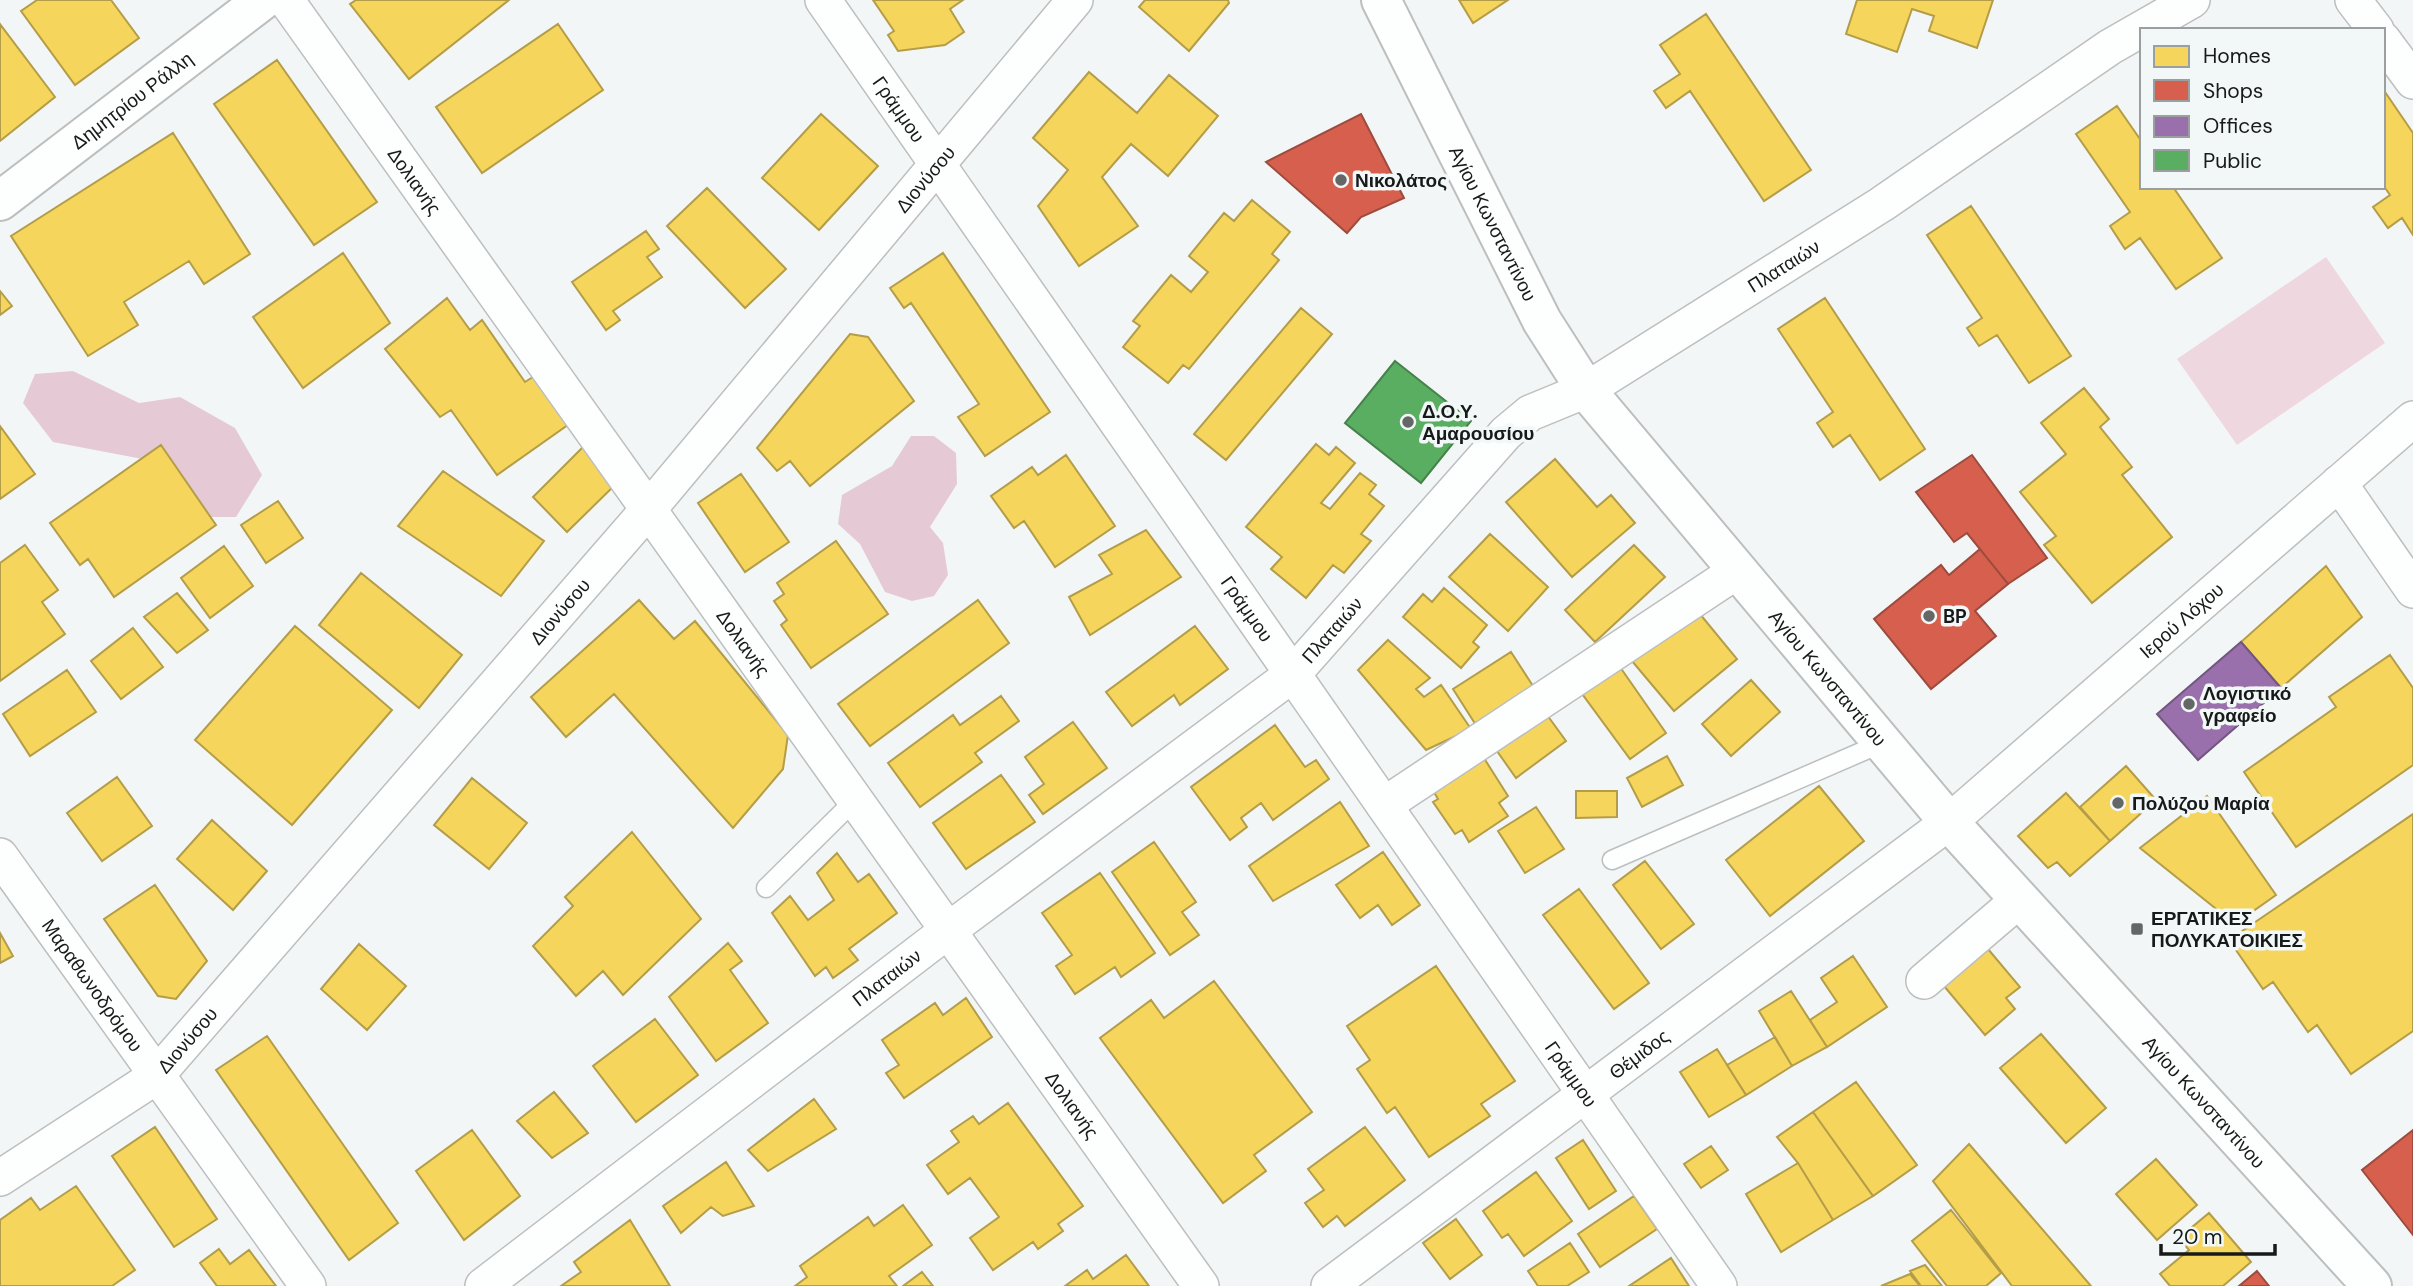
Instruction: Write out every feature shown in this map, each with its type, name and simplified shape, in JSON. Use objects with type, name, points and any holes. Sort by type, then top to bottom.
[{"type":"street","name":"Δημητρίου Ράλλη","points":[[0,201],[263,0]]},
{"type":"street","name":"Δολιανής","points":[[286,0],[946,932],[1201,1286]]},
{"type":"street","name":"Γράμμου","points":[[823,0],[1719,1286]]},
{"type":"street","name":"Διονύσου","points":[[0,1178],[155,1077],[647,511],[1075,0]]},
{"type":"street","name":"Αγίου Κωνσταντίνου","points":[[1381,0],[1542,321],[1586,390],[1949,822],[2372,1286]]},
{"type":"street","name":"Πλαταιών","points":[[2143,28],[2192,0]]},
{"type":"street","points":[[2353,0],[2374,28]]},
{"type":"street","name":"Πλαταιών","points":[[483,1286],[946,932],[1293,674],[1506,433],[1530,413],[1586,390],[1882,204],[2110,47],[2140,30]]},
{"type":"street","points":[[2385,43],[2413,81]]},
{"type":"street","name":"Ιερού Λόχου","points":[[1949,822],[2413,419]]},
{"type":"street","points":[[2339,483],[2413,590]]},
{"type":"street","points":[[1384,805],[1737,571]]},
{"type":"street","name":"Θέμιδος","points":[[1329,1286],[1949,822]]},
{"type":"street","name":"Μαραθωνοδρόμου","points":[[0,856],[155,1077],[308,1286]]},
{"type":"street","points":[[1924,981],[2020,899]]},
{"type":"lane","points":[[1612,860],[1882,743]]},
{"type":"lane","points":[[766,888],[854,801]]},
{"type":"shaded area","points":[[2326,257],[2385,343],[2237,445],[2177,359]]},
{"type":"shaded area","points":[[73,371],[139,403],[180,397],[235,428],[262,475],[236,517],[200,517],[153,461],[53,442],[23,403],[35,374]]},
{"type":"shaded area","points":[[911,436],[934,436],[956,453],[957,484],[930,527],[943,543],[948,575],[934,596],[912,601],[885,592],[860,544],[838,524],[842,495],[892,466]]},
{"type":"building: Homes","points":[[37,0],[111,0],[139,38],[75,85],[21,11]]},
{"type":"building: Homes","points":[[356,0],[509,0],[409,79],[350,4]]},
{"type":"building: Homes","points":[[873,0],[963,0],[950,9],[964,32],[945,45],[898,51],[888,35],[894,31]]},
{"type":"building: Homes","points":[[1145,0],[1228,0],[1229,3],[1189,51],[1139,7]]},
{"type":"building: Homes","points":[[1459,0],[1508,0],[1473,23]]},
{"type":"building: Homes","points":[[1857,0],[1993,0],[1977,48],[1929,31],[1934,16],[1912,9],[1897,52],[1846,34]]},
{"type":"building: Homes","points":[[1706,14],[1811,170],[1764,201],[1690,91],[1666,108],[1654,91],[1680,74],[1660,45]]},
{"type":"building: Homes","points":[[0,24],[55,97],[0,141]]},
{"type":"building: Homes","points":[[558,24],[603,90],[482,173],[436,107]]},
{"type":"building: Homes","points":[[277,60],[377,202],[314,245],[214,104]]},
{"type":"building: Homes","points":[[1089,72],[1137,113],[1169,75],[1218,116],[1168,176],[1131,144],[1102,177],[1138,226],[1079,266],[1038,206],[1068,170],[1033,138]]},
{"type":"building: Homes","points":[[2385,92],[2413,133],[2413,235],[2402,218],[2388,228],[2373,207],[2390,195],[2385,188]]},
{"type":"building: Homes","points":[[2117,106],[2140,139],[2140,189],[2174,189],[2222,258],[2176,289],[2140,238],[2125,249],[2110,226],[2130,212],[2076,134]]},
{"type":"building: Homes","points":[[821,114],[878,166],[819,230],[762,178]]},
{"type":"building: Homes","points":[[173,133],[250,254],[204,284],[189,261],[124,302],[138,325],[88,356],[11,236]]},
{"type":"building: Homes","points":[[707,188],[786,269],[745,308],[667,226]]},
{"type":"building: Homes","points":[[1252,200],[1290,232],[1272,254],[1279,260],[1189,369],[1183,365],[1168,383],[1123,347],[1140,326],[1133,321],[1171,275],[1191,292],[1208,272],[1189,256],[1224,213],[1234,221]]},
{"type":"building: Homes","points":[[1971,206],[2071,356],[2029,383],[1997,335],[1979,346],[1967,328],[1982,318],[1927,235]]},
{"type":"building: Homes","points":[[646,231],[659,249],[647,257],[662,277],[613,311],[620,320],[606,330],[572,282]]},
{"type":"building: Homes","points":[[343,253],[390,323],[303,388],[253,317]]},
{"type":"building: Homes","points":[[943,253],[1050,412],[985,456],[958,417],[979,404],[911,303],[904,308],[890,288]]},
{"type":"building: Homes","points":[[0,291],[12,306],[0,315]]},
{"type":"building: Homes","points":[[447,298],[470,330],[482,320],[525,382],[536,375],[572,422],[497,475],[451,410],[440,417],[385,349]]},
{"type":"building: Homes","points":[[1825,298],[1925,449],[1880,480],[1850,435],[1833,447],[1817,423],[1833,412],[1778,329]]},
{"type":"building: Homes","points":[[1301,308],[1332,334],[1226,460],[1194,434]]},
{"type":"building: Homes","points":[[850,334],[868,337],[914,401],[810,486],[790,461],[777,471],[757,448]]},
{"type":"building: Homes","points":[[2084,388],[2109,419],[2100,427],[2132,467],[2122,475],[2172,537],[2092,603],[2044,545],[2056,536],[2020,492],[2066,454],[2041,423]]},
{"type":"building: Homes","points":[[0,426],[35,474],[0,499]]},
{"type":"building: Homes","points":[[1316,444],[1329,455],[1336,447],[1355,463],[1321,503],[1330,509],[1360,473],[1376,485],[1369,494],[1384,506],[1361,534],[1371,541],[1344,573],[1333,565],[1306,598],[1271,569],[1282,557],[1246,527]]},
{"type":"building: Homes","points":[[161,445],[216,525],[114,597],[88,559],[80,565],[50,523]]},
{"type":"building: Homes","points":[[583,447],[618,482],[567,532],[533,497]]},
{"type":"building: Homes","points":[[1066,455],[1115,526],[1055,567],[1024,521],[1014,528],[991,496],[1032,467],[1038,475]]},
{"type":"building: Homes","points":[[1555,459],[1597,507],[1611,495],[1635,523],[1572,577],[1506,502]]},
{"type":"building: Homes","points":[[443,471],[544,541],[501,596],[398,526]]},
{"type":"building: Homes","points":[[741,474],[789,542],[745,572],[698,503]]},
{"type":"building: Homes","points":[[278,501],[303,538],[266,563],[241,525]]},
{"type":"building: Homes","points":[[1146,530],[1181,577],[1090,635],[1069,597],[1112,574],[1099,555]]},
{"type":"building: Homes","points":[[1490,534],[1548,587],[1508,631],[1449,577]]},
{"type":"building: Homes","points":[[836,541],[888,614],[811,668],[781,625],[787,620],[774,601],[784,594],[777,583]]},
{"type":"building: Homes","points":[[25,545],[58,590],[42,602],[65,634],[0,681],[0,563]]},
{"type":"building: Homes","points":[[1634,545],[1665,577],[1595,642],[1565,610]]},
{"type":"building: Homes","points":[[224,546],[253,586],[210,618],[181,578]]},
{"type":"building: Homes","points":[[2326,566],[2362,617],[2281,688],[2241,642]]},
{"type":"building: Homes","points":[[361,573],[462,655],[419,708],[319,625]]},
{"type":"building: Homes","points":[[1444,588],[1487,625],[1473,642],[1479,647],[1461,668],[1403,617],[1423,594],[1432,602]]},
{"type":"building: Homes","points":[[177,593],[208,630],[177,653],[144,617]]},
{"type":"building: Homes","points":[[639,600],[674,639],[695,621],[788,735],[783,769],[733,828],[614,694],[566,737],[531,697]]},
{"type":"building: Homes","points":[[978,600],[1009,643],[870,746],[838,704]]},
{"type":"building: Homes","points":[[1695,608],[1737,659],[1674,711],[1632,661]]},
{"type":"building: Homes","points":[[295,626],[392,710],[292,825],[195,740]]},
{"type":"building: Homes","points":[[1195,626],[1228,669],[1180,705],[1174,695],[1132,726],[1106,692]]},
{"type":"building: Homes","points":[[133,628],[163,667],[121,699],[91,661]]},
{"type":"building: Homes","points":[[1388,640],[1430,678],[1416,689],[1424,697],[1441,685],[1471,729],[1426,750],[1358,670]]},
{"type":"building: Homes","points":[[1511,652],[1535,689],[1481,733],[1453,689]]},
{"type":"building: Homes","points":[[2390,655],[2413,688],[2413,765],[2296,847],[2244,772],[2336,707],[2329,697]]},
{"type":"building: Homes","points":[[1620,667],[1666,733],[1630,759],[1580,691]]},
{"type":"building: Homes","points":[[67,670],[96,712],[30,756],[3,714]]},
{"type":"building: Homes","points":[[1751,680],[1780,712],[1731,756],[1702,724]]},
{"type":"building: Homes","points":[[1001,696],[1019,721],[975,753],[982,762],[920,807],[888,763],[953,715],[960,725]]},
{"type":"building: Homes","points":[[1542,708],[1566,741],[1516,778],[1492,744]]},
{"type":"building: Homes","points":[[1073,722],[1107,768],[1043,814],[1029,795],[1044,784],[1025,757]]},
{"type":"building: Homes","points":[[1275,725],[1305,767],[1316,760],[1329,779],[1273,820],[1261,803],[1241,818],[1247,827],[1230,840],[1191,787]]},
{"type":"building: Homes","points":[[1482,755],[1508,796],[1499,803],[1508,816],[1469,842],[1462,830],[1455,834],[1433,802],[1438,799],[1432,789]]},
{"type":"building: Homes","points":[[1667,756],[1683,785],[1642,807],[1627,778]]},
{"type":"building: Homes","name":"Πολύζου Μαρία","points":[[2126,766],[2156,800],[2110,841],[2080,807]]},
{"type":"building: Homes","points":[[1001,775],[1035,822],[966,869],[933,823]]},
{"type":"building: Homes","points":[[117,777],[152,826],[102,861],[67,813]]},
{"type":"building: Homes","points":[[472,778],[527,823],[489,869],[434,825]]},
{"type":"building: Homes","points":[[1819,786],[1864,841],[1770,916],[1726,860]]},
{"type":"building: Homes","points":[[1576,791],[1617,791],[1617,817],[1576,818]]},
{"type":"building: Homes","points":[[2066,793],[2110,841],[2070,876],[2057,862],[2048,868],[2018,836]]},
{"type":"building: Homes","points":[[2207,796],[2276,895],[2235,924],[2140,848]]},
{"type":"building: Homes","points":[[1340,802],[1369,846],[1273,901],[1249,866]]},
{"type":"building: Homes","points":[[1536,807],[1564,849],[1525,873],[1498,831]]},
{"type":"building: Homes","points":[[2413,814],[2413,1031],[2351,1074],[2317,1025],[2308,1032],[2273,982],[2263,989],[2229,940]]},
{"type":"building: Homes","points":[[212,820],[267,871],[233,910],[177,859]]},
{"type":"building: Homes","points":[[632,832],[701,919],[623,995],[603,971],[576,996],[533,946],[573,906],[565,897]]},
{"type":"building: Homes","points":[[1154,842],[1196,902],[1182,912],[1199,935],[1170,955],[1112,872]]},
{"type":"building: Homes","points":[[1383,852],[1420,905],[1392,925],[1378,905],[1360,918],[1336,885]]},
{"type":"building: Homes","points":[[837,853],[858,882],[869,874],[897,913],[849,949],[858,960],[833,978],[826,967],[815,976],[772,913],[790,896],[808,920],[834,900],[817,873]]},
{"type":"building: Homes","points":[[1645,861],[1694,924],[1661,949],[1613,885]]},
{"type":"building: Homes","points":[[1100,873],[1155,953],[1121,977],[1115,967],[1075,994],[1056,966],[1072,955],[1042,913]]},
{"type":"building: Homes","points":[[155,885],[207,961],[176,999],[158,996],[104,919]]},
{"type":"building: Homes","points":[[1579,889],[1649,983],[1614,1009],[1543,915]]},
{"type":"building: Homes","points":[[0,933],[13,956],[0,963]]},
{"type":"building: Homes","points":[[728,943],[742,961],[730,970],[768,1023],[716,1061],[669,997]]},
{"type":"building: Homes","points":[[359,944],[406,986],[367,1030],[321,989]]},
{"type":"building: Homes","points":[[1988,949],[2020,987],[2006,998],[2015,1009],[1985,1035],[1944,986]]},
{"type":"building: Homes","points":[[1853,956],[1887,1007],[1827,1047],[1810,1020],[1837,1002],[1821,978]]},
{"type":"building: Homes","points":[[1436,966],[1515,1081],[1481,1104],[1490,1116],[1429,1157],[1395,1107],[1387,1113],[1357,1069],[1370,1060],[1347,1026]]},
{"type":"building: Homes","points":[[1214,981],[1312,1112],[1254,1155],[1266,1171],[1223,1203],[1100,1038],[1151,1000],[1164,1018]]},
{"type":"building: Homes","points":[[1791,991],[1827,1047],[1792,1066],[1759,1011]]},
{"type":"building: Homes","points":[[966,998],[992,1037],[904,1098],[886,1073],[899,1065],[882,1040],[935,1003],[943,1015]]},
{"type":"building: Homes","points":[[655,1019],[698,1075],[636,1122],[593,1066]]},
{"type":"building: Homes","points":[[2041,1034],[2106,1108],[2066,1143],[2000,1068]]},
{"type":"building: Homes","points":[[267,1036],[398,1223],[349,1260],[216,1070]]},
{"type":"building: Homes","points":[[1775,1037],[1792,1066],[1746,1095],[1727,1065]]},
{"type":"building: Homes","points":[[1717,1049],[1746,1095],[1709,1117],[1680,1072]]},
{"type":"building: Homes","points":[[1856,1082],[1917,1165],[1873,1196],[1813,1112]]},
{"type":"building: Homes","points":[[554,1092],[588,1133],[552,1158],[517,1121]]},
{"type":"building: Homes","points":[[814,1099],[836,1129],[768,1171],[748,1150]]},
{"type":"building: Homes","points":[[1008,1103],[1083,1206],[1058,1224],[1063,1231],[1038,1249],[1033,1242],[993,1270],[970,1238],[999,1217],[970,1178],[948,1194],[927,1165],[959,1142],[951,1131],[973,1116],[979,1124]]},
{"type":"building: Homes","points":[[1813,1112],[1873,1196],[1833,1220],[1798,1163],[1777,1137]]},
{"type":"building: Homes","points":[[155,1127],[217,1219],[174,1247],[112,1156]]},
{"type":"building: Homes","points":[[1365,1127],[1405,1180],[1345,1226],[1337,1216],[1323,1227],[1305,1203],[1324,1190],[1308,1169]]},
{"type":"building: Homes","points":[[472,1130],[520,1196],[464,1240],[416,1171]]},
{"type":"building: Homes","points":[[1583,1140],[1616,1191],[1589,1209],[1556,1158]]},
{"type":"building: Homes","points":[[1969,1144],[2091,1286],[2012,1286],[1933,1181]]},
{"type":"building: Homes","points":[[1711,1146],[1728,1170],[1701,1188],[1684,1164]]},
{"type":"building: Homes","points":[[2156,1159],[2197,1205],[2157,1240],[2116,1194]]},
{"type":"building: Homes","points":[[726,1162],[754,1206],[723,1216],[711,1207],[681,1233],[663,1206]]},
{"type":"building: Homes","points":[[1798,1163],[1833,1220],[1781,1252],[1746,1194]]},
{"type":"building: Homes","points":[[1536,1172],[1572,1221],[1524,1256],[1508,1234],[1502,1238],[1483,1211]]},
{"type":"building: Homes","points":[[76,1186],[135,1270],[112,1286],[0,1286],[0,1220],[31,1198],[40,1210]]},
{"type":"building: Homes","points":[[1634,1196],[1657,1229],[1600,1267],[1578,1234]]},
{"type":"building: Homes","points":[[903,1205],[932,1245],[889,1276],[897,1286],[795,1286],[807,1277],[800,1266],[868,1217],[874,1226]]},
{"type":"building: Homes","points":[[1951,1210],[2001,1273],[1986,1286],[1947,1286],[1912,1241]]},
{"type":"building: Homes","points":[[2209,1213],[2251,1262],[2223,1286],[2170,1286],[2160,1274],[2189,1250],[2179,1238]]},
{"type":"building: Homes","points":[[1456,1219],[1482,1255],[1450,1279],[1423,1243]]},
{"type":"building: Homes","points":[[630,1220],[670,1286],[561,1286],[581,1272],[574,1262]]},
{"type":"building: Homes","points":[[1570,1243],[1589,1272],[1567,1286],[1538,1286],[1528,1271]]},
{"type":"building: Homes","points":[[219,1249],[230,1264],[249,1250],[276,1286],[217,1286],[200,1263]]},
{"type":"building: Homes","points":[[1126,1255],[1149,1286],[1065,1286],[1087,1270],[1093,1279]]},
{"type":"building: Homes","points":[[1671,1258],[1689,1286],[1629,1286]]},
{"type":"building: Homes","points":[[1925,1265],[1942,1286],[1921,1286],[1910,1271]]},
{"type":"building: Homes","points":[[922,1272],[933,1286],[903,1286]]},
{"type":"building: Homes","points":[[1910,1274],[1920,1286],[1881,1286]]},
{"type":"building: Shops","name":"Νικολάτος","points":[[1361,114],[1404,198],[1361,217],[1347,233],[1266,162]]},
{"type":"building: Shops","points":[[1972,455],[2047,558],[2008,584],[1967,533],[1954,542],[1916,492]]},
{"type":"building: Shops","name":"BP","points":[[1980,549],[2008,584],[1975,611],[1996,636],[1931,689],[1874,619],[1941,565],[1949,575]]},
{"type":"building: Shops","points":[[2413,1130],[2413,1235],[2362,1170]]},
{"type":"building: Shops","points":[[2257,1271],[2269,1286],[2239,1286]]},
{"type":"building: Offices","points":[[2241,642],[2281,688],[2198,760],[2157,714]]},
{"type":"building: Public","name":"Δ.Ο.Υ. Αμαρουσίου","points":[[1395,361],[1471,421],[1421,483],[1345,423]]},
{"type":"place","name":"Νικολάτος","points":[[1341,180]]},
{"type":"place","name":"Δ.Ο.Υ. Αμαρουσίου","points":[[1408,422]]},
{"type":"place","name":"BP","points":[[1929,616]]},
{"type":"place","name":"Λογιστικό γραφείο","points":[[2189,704]]},
{"type":"place","name":"Πολύζου Μαρία","points":[[2118,803]]},
{"type":"place","name":"ΕΡΓΑΤΙΚΕΣ ΠΟΛΥΚΑΤΟΙΚΙΕΣ","points":[[2137,929]]}]
